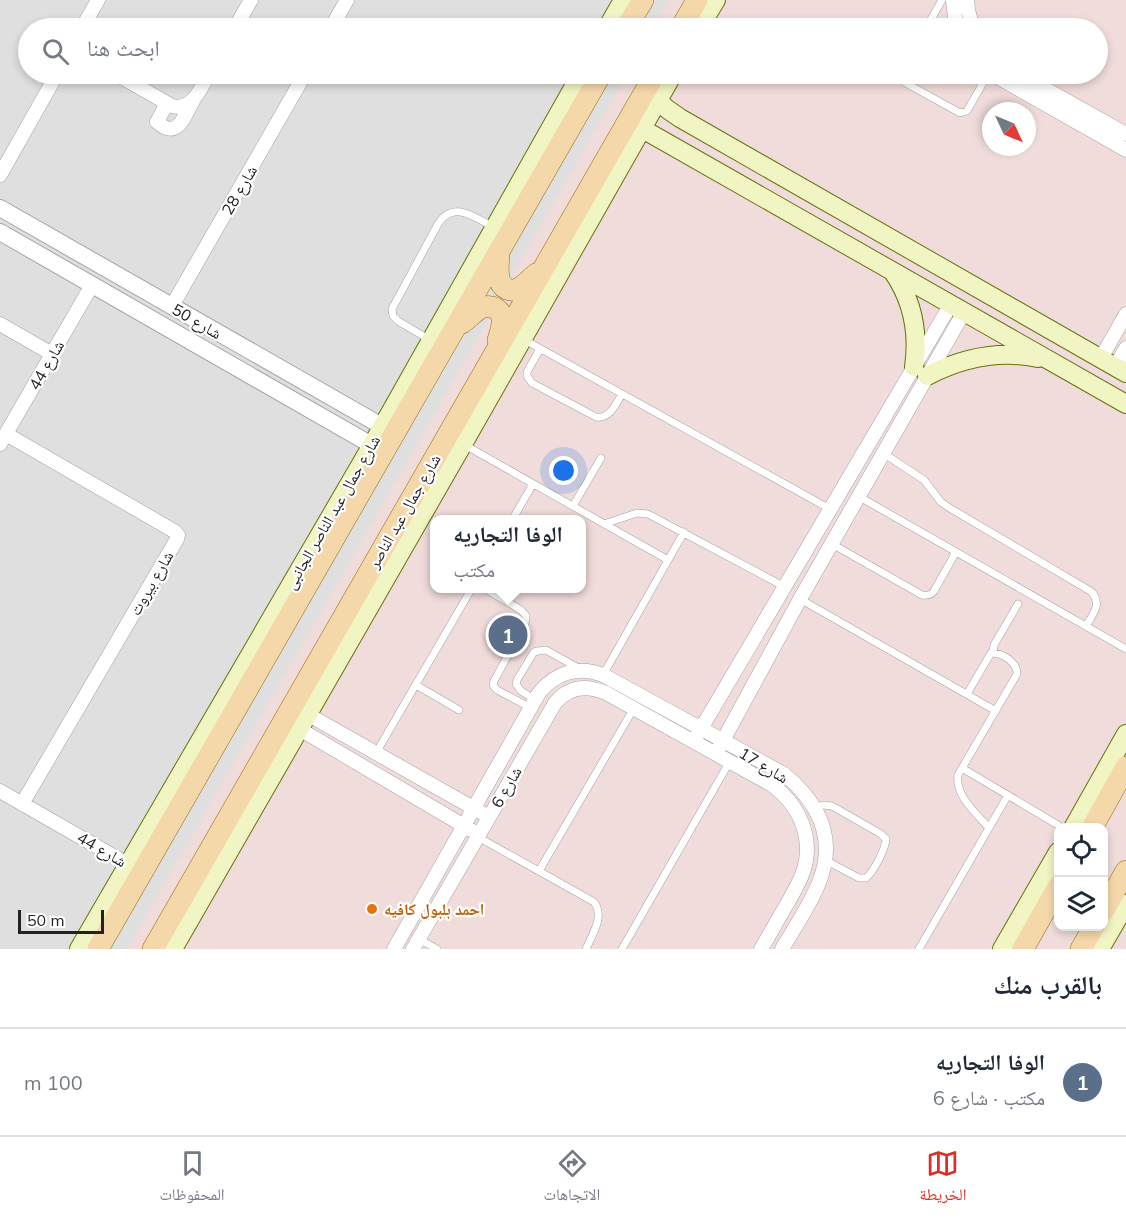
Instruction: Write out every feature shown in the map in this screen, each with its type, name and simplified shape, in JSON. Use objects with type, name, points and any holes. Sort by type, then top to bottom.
[{"type":"main road","points":[[613,18],[623,0]]},
{"type":"main road","points":[[632,18],[643,0]]},
{"type":"main road","points":[[687,18],[698,0]]},
{"type":"main road","points":[[705,18],[716,0]]},
{"type":"main road","points":[[79,949],[135,868],[388,430],[455,328],[500,250],[585,84]]},
{"type":"main road","name":"شارع جمال عبد الناصر الجانبى","points":[[388,430],[430,340],[495,227],[585,84]]},
{"type":"main road","points":[[653,88],[680,118],[1114,366]]},
{"type":"main road","name":"شارع جمال عبد الناصر","points":[[158,948],[296,717],[437,472],[496,352],[546,265],[635,124],[653,88]]},
{"type":"main road","points":[[437,472],[463,444],[523,339],[635,124],[1126,405]]},
{"type":"main road","points":[[500,250],[499,279],[508,289],[520,288],[546,265]]},
{"type":"main road","points":[[892,270],[905,292],[913,316],[920,371],[986,356],[1017,355],[1047,359]]},
{"type":"main road","points":[[455,328],[482,308],[496,308],[502,316],[496,352]]},
{"type":"main road","points":[[1076,823],[1126,734]]},
{"type":"main road","points":[[1095,823],[1126,767]]},
{"type":"main road","points":[[1108,874],[1116,871],[1126,859]]},
{"type":"main road","points":[[1002,949],[1054,861]]},
{"type":"main road","points":[[102,946],[135,868]]},
{"type":"main road","points":[[1108,903],[1126,871]]},
{"type":"main road","points":[[1023,949],[1054,895]]},
{"type":"main road","points":[[1100,949],[1126,904]]},
{"type":"main road","points":[[1040,919],[1054,909]]},
{"type":"main road","points":[[1080,949],[1084,931]]},
{"type":"main road","points":[[1080,949],[1091,931]]},
{"type":"street","points":[[88,18],[98,0]]},
{"type":"street","points":[[241,18],[251,0]]},
{"type":"street","points":[[337,18],[347,0]]},
{"type":"street","points":[[953,0],[956,18]]},
{"type":"street","points":[[967,0],[970,18]]},
{"type":"street","points":[[0,175],[51,84]]},
{"type":"street","points":[[133,84],[172,106],[183,107],[193,101]]},
{"type":"street","points":[[166,103],[157,123],[172,130],[177,128],[203,84]]},
{"type":"street","name":"شارع 28","points":[[172,306],[299,84]]},
{"type":"street","points":[[1010,84],[1126,150]]},
{"type":"street","points":[[1037,84],[1126,134]]},
{"type":"street","name":"شارع 50","points":[[0,208],[388,430]]},
{"type":"street","name":"شارع 50","points":[[0,232],[378,449]]},
{"type":"street","name":"شارع 44","points":[[3,439],[92,285]]},
{"type":"street","points":[[694,741],[830,509],[920,371],[957,308]]},
{"type":"street","points":[[1114,366],[1126,314]]},
{"type":"street","points":[[0,324],[52,354]]},
{"type":"street","points":[[1114,366],[1126,348]]},
{"type":"street","points":[[716,753],[883,453],[920,371]]},
{"type":"street","name":"شارع بيروت","points":[[3,439],[178,535],[22,804]]},
{"type":"street","points":[[582,670],[603,675]]},
{"type":"street","name":"شارع 6","points":[[394,949],[544,687],[555,678],[568,672],[582,670]]},
{"type":"street","name":"شارع 17","points":[[603,675],[784,774],[803,791],[815,808],[825,838],[823,870],[815,890],[782,949]]},
{"type":"street","name":"شارع 6","points":[[416,944],[551,708],[569,691],[594,688],[634,708]]},
{"type":"street","name":"شارع 17","points":[[634,708],[772,785],[792,803],[801,819],[806,837],[807,855],[803,874],[761,949]]},
{"type":"street","points":[[296,717],[376,753],[489,817]]},
{"type":"street","points":[[296,717],[478,836]]},
{"type":"street","name":"شارع 44","points":[[0,791],[135,868]]},
{"type":"street","points":[[447,816],[457,799]]},
{"type":"lane","points":[[932,18],[942,0]]},
{"type":"lane","points":[[908,84],[960,113],[967,111],[982,84]]},
{"type":"lane","points":[[430,340],[395,319],[392,309],[438,224],[450,213],[461,211],[495,227]]},
{"type":"lane","points":[[523,339],[830,509]]},
{"type":"lane","points":[[540,349],[528,372],[532,383],[601,418],[609,414],[622,394]]},
{"type":"lane","points":[[463,444],[668,560]]},
{"type":"lane","points":[[883,453],[924,480],[941,502],[948,507],[1092,591],[1097,599],[1097,607],[1086,626]]},
{"type":"lane","points":[[573,506],[601,458]]},
{"type":"lane","points":[[514,515],[533,484]]},
{"type":"lane","points":[[858,496],[1126,649]]},
{"type":"lane","points":[[604,524],[642,513],[654,516],[785,587]]},
{"type":"lane","points":[[603,675],[684,532]]},
{"type":"lane","points":[[831,544],[926,596],[934,591],[956,552]]},
{"type":"lane","points":[[376,753],[469,593]]},
{"type":"lane","points":[[492,593],[521,610],[526,616],[525,624],[493,683],[494,687],[533,704]]},
{"type":"lane","points":[[800,599],[996,711]]},
{"type":"lane","points":[[967,694],[993,653],[994,645],[1018,604]]},
{"type":"lane","points":[[533,704],[516,684],[534,652],[546,651],[582,670]]},
{"type":"lane","points":[[989,828],[961,795],[958,780],[962,768],[1017,674],[1013,662],[993,653]]},
{"type":"lane","points":[[416,685],[459,710]]},
{"type":"lane","points":[[539,871],[634,708]]},
{"type":"lane","points":[[622,949],[730,761]]},
{"type":"lane","points":[[962,768],[1055,823]]},
{"type":"lane","points":[[919,949],[1008,795]]},
{"type":"lane","points":[[815,808],[823,805],[832,806],[886,839],[872,873],[866,878],[859,878],[825,860]]},
{"type":"lane","points":[[478,836],[597,905],[600,915],[585,949]]},
{"type":"lane","points":[[416,944],[437,949]]},
{"type":"shaded area","points":[[0,0],[1126,0],[1126,949],[0,949]]},
{"type":"shaded area","points":[[669,0],[1126,0],[1126,949],[127,949],[621,84],[1108,84],[1108,18],[659,18]]},
{"type":"place","name":"الوفا التجاريه","points":[[508,635]]},
{"type":"place","name":"احمد بلبول كافيه","points":[[372,909]]}]
